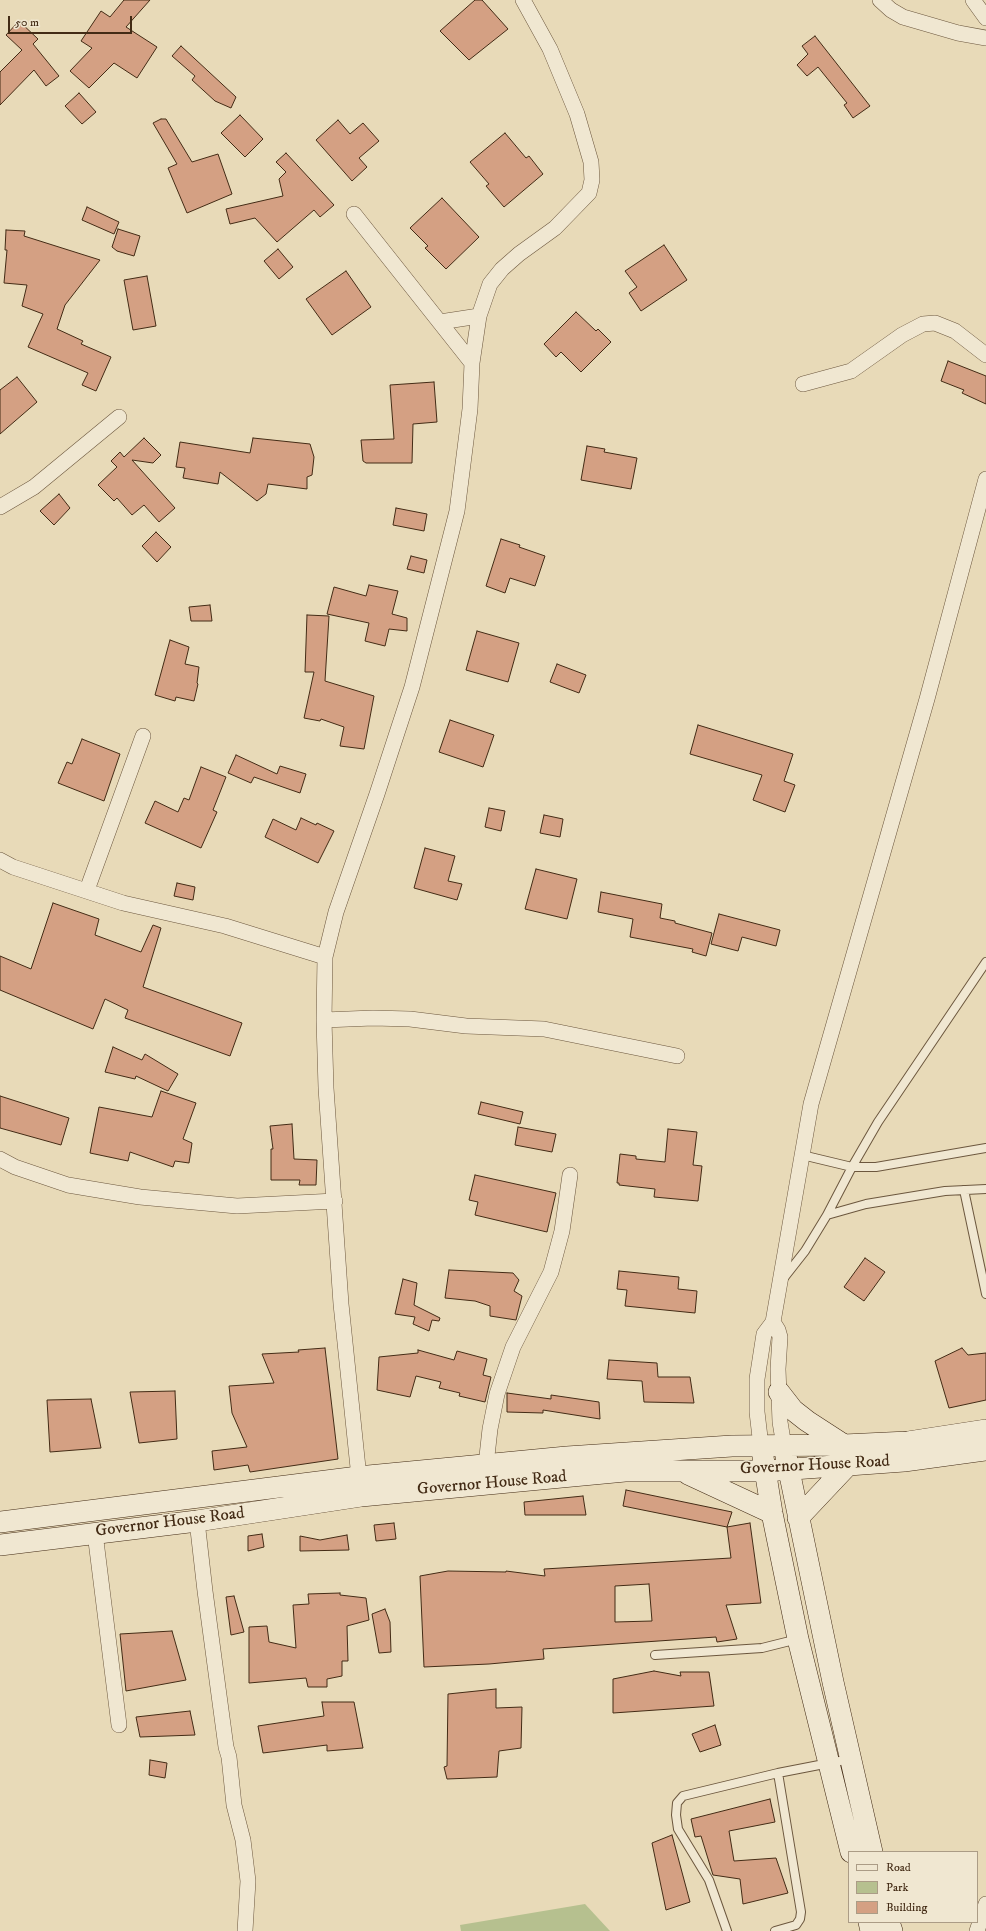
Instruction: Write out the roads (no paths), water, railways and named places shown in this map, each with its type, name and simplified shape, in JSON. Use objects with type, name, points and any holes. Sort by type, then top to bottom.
[{"type":"main road","points":[[779,1392],[793,1410],[844,1445]]},
{"type":"main road","name":"Governor House Road","points":[[0,1545],[197,1521],[360,1487],[486,1464],[732,1446],[844,1445],[908,1442],[986,1430]]},
{"type":"main road","points":[[762,1446],[772,1513],[798,1639],[851,1851]]},
{"type":"main road","points":[[784,1446],[850,1759],[872,1851]]},
{"type":"main road","name":"Governor House Road","points":[[0,1522],[360,1487],[625,1471],[765,1471],[848,1466],[986,1450]]},
{"type":"main road","points":[[798,1518],[848,1466]]},
{"type":"main road","points":[[682,1471],[772,1513]]},
{"type":"street","points":[[360,1487],[341,1304],[326,1088],[324,1020],[325,957],[336,912],[378,794],[412,687],[457,511],[470,409],[472,363],[479,316],[490,284],[502,269],[519,254],[555,228],[589,193],[592,180],[591,162],[577,114],[550,49],[523,0]]},
{"type":"street","points":[[880,0],[890,10],[904,17],[986,38]]},
{"type":"street","points":[[973,0],[986,18]]},
{"type":"street","points":[[354,214],[472,363]]},
{"type":"street","points":[[440,322],[479,316]]},
{"type":"street","points":[[803,384],[851,371],[902,335],[923,324],[935,323],[955,331],[986,355]]},
{"type":"street","points":[[0,507],[34,487],[119,417]]},
{"type":"street","points":[[762,1446],[757,1412],[757,1379],[764,1334],[773,1322],[810,1104],[924,706],[986,479]]},
{"type":"street","points":[[86,890],[142,736]]},
{"type":"street","points":[[0,860],[13,867],[123,903],[225,926],[325,957]]},
{"type":"street","points":[[324,1020],[373,1018],[410,1019],[466,1026],[544,1029],[677,1056]]},
{"type":"street","points":[[0,1159],[68,1185],[140,1196],[237,1206],[335,1201]]},
{"type":"street","points":[[486,1464],[490,1429],[497,1394],[513,1346],[551,1272],[562,1231],[570,1175]]},
{"type":"street","points":[[773,1322],[780,1337],[780,1422],[784,1446]]},
{"type":"street","points":[[197,1521],[204,1591],[226,1747],[229,1757],[234,1805],[243,1840],[247,1874],[245,1931]]},
{"type":"street","points":[[95,1533],[119,1725]]},
{"type":"street","points":[[977,1931],[986,1904]]},
{"type":"lane","points":[[779,1284],[805,1251],[827,1215],[878,1122],[986,962]]},
{"type":"lane","points":[[802,1155],[852,1167],[876,1167],[986,1148]]},
{"type":"lane","points":[[827,1215],[880,1202],[945,1191],[986,1189]]},
{"type":"lane","points":[[964,1190],[986,1294]]},
{"type":"lane","points":[[655,1655],[762,1648],[798,1639]]},
{"type":"lane","points":[[727,1931],[709,1880],[678,1829],[676,1815],[677,1804],[683,1796],[778,1773],[850,1759]]},
{"type":"lane","points":[[774,1931],[796,1925],[800,1919],[801,1912],[778,1773]]}]
